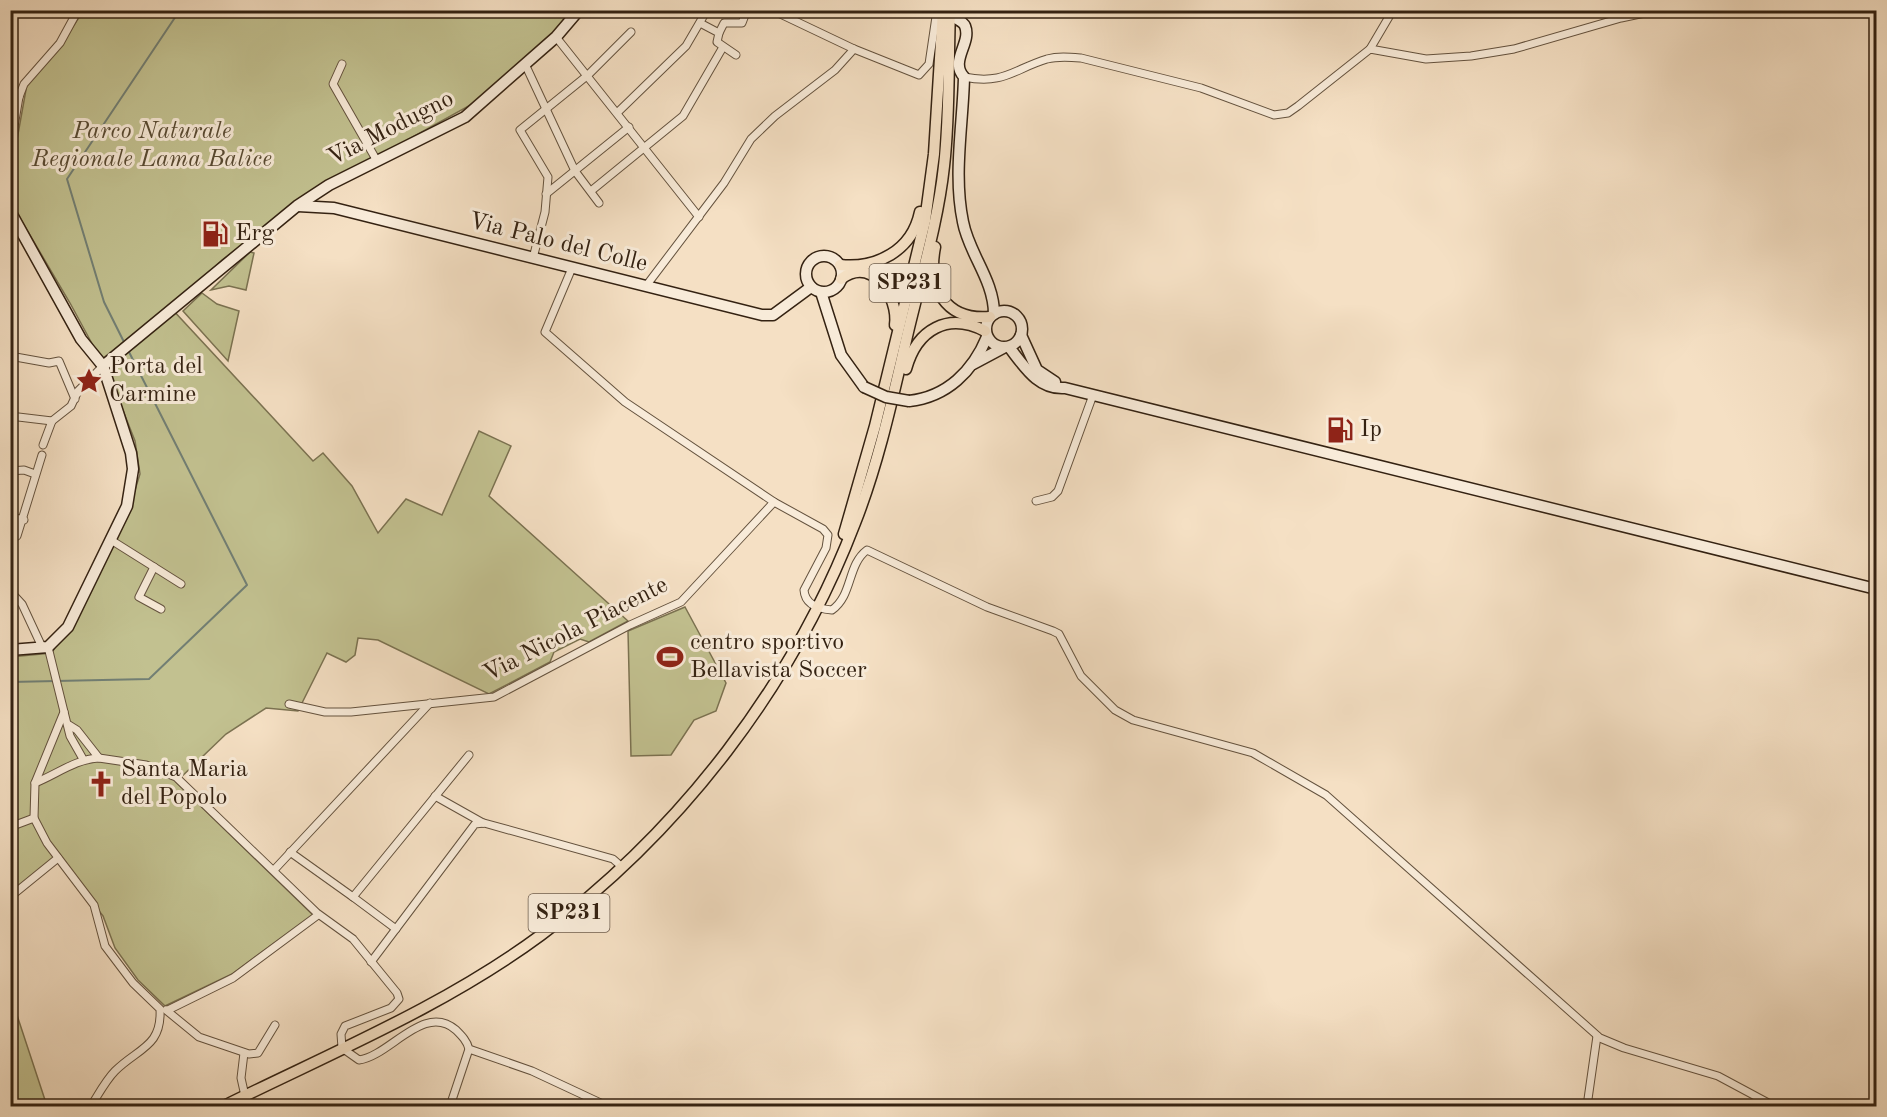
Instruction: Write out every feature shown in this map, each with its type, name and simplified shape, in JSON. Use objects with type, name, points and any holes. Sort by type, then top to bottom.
[{"type":"main road","name":"SP231","points":[[816,607],[848,520],[867,458],[925,221],[932,177],[941,38],[948,12]]},
{"type":"main road","name":"SP231","points":[[224,1107],[439,999],[506,959],[564,917],[622,867],[673,816],[725,754],[777,679],[837,567],[867,488],[939,202],[948,129],[948,12]]},
{"type":"main road","points":[[949,68],[951,149],[944,204],[934,254],[933,277],[942,298],[949,306],[970,316],[992,315]]},
{"type":"main road","points":[[840,265],[859,266],[879,261],[903,246],[913,233],[920,216],[938,90]]},
{"type":"main road","points":[[841,279],[850,273],[860,272],[877,278],[886,286],[897,313],[867,458]]},
{"type":"main road","points":[[867,488],[886,449],[908,360],[920,340],[939,326],[949,323],[965,323],[986,334]]},
{"type":"street","points":[[10,150],[19,97],[29,77],[60,43],[78,10]]},
{"type":"street","name":"Via Modugno","points":[[103,366],[297,206],[320,191],[465,117],[556,37],[579,10]]},
{"type":"street","points":[[618,112],[686,46],[707,10]]},
{"type":"street","points":[[736,55],[717,42],[719,33],[724,23],[742,23],[747,10]]},
{"type":"street","points":[[776,11],[854,49],[919,75],[929,64],[937,10]]},
{"type":"street","points":[[964,77],[979,80],[1013,75],[1046,59],[1081,58],[1201,88],[1274,115],[1288,113],[1370,49],[1393,10]]},
{"type":"street","points":[[1370,49],[1426,59],[1471,56],[1514,49],[1621,18],[1659,10]]},
{"type":"street","points":[[948,12],[965,26],[965,37],[959,57],[961,74],[964,77],[960,170],[962,218],[971,248],[990,285],[1008,312],[1018,318],[1021,335],[1037,370],[1065,388],[1876,589]]},
{"type":"street","points":[[700,23],[719,33]]},
{"type":"street","points":[[936,24],[941,38]]},
{"type":"street","points":[[533,258],[548,177],[520,130],[588,75],[631,32]]},
{"type":"street","points":[[556,37],[618,112],[699,218]]},
{"type":"street","points":[[591,191],[683,116],[723,47]]},
{"type":"street","points":[[646,286],[699,218],[751,139],[775,116],[835,70],[854,49]]},
{"type":"street","points":[[342,64],[333,84],[377,161]]},
{"type":"street","points":[[525,64],[575,171],[599,203]]},
{"type":"street","points":[[10,87],[19,97]]},
{"type":"street","points":[[546,194],[629,127]]},
{"type":"street","points":[[320,191],[319,201],[334,208]]},
{"type":"street","name":"Via Palo del Colle","points":[[297,206],[334,208],[572,268],[772,315],[795,297],[817,288]]},
{"type":"street","points":[[10,211],[81,339],[103,366],[131,453],[133,469],[127,506],[68,627],[47,648],[10,650]]},
{"type":"street","points":[[817,288],[841,279],[840,265],[831,257],[819,256],[809,263],[817,288],[830,321],[841,355],[864,387],[886,397],[909,400],[943,392],[972,364],[1006,347],[1021,335]]},
{"type":"street","points":[[572,268],[544,332],[625,402],[774,502],[823,529],[828,535],[826,548],[804,590],[805,597],[816,607],[832,610],[842,603],[858,557],[867,550],[987,607],[1059,634],[1081,676],[1115,710],[1133,720],[1253,753],[1326,795],[1597,1036],[1617,1046],[1718,1076],[1774,1107]]},
{"type":"street","points":[[972,364],[992,315],[990,285]]},
{"type":"street","points":[[992,315],[1008,312]]},
{"type":"street","points":[[986,334],[993,345],[1006,347],[1035,380],[1058,389],[1065,388]]},
{"type":"street","points":[[10,356],[28,357],[49,363],[58,361],[73,402]]},
{"type":"street","points":[[43,445],[52,421],[73,402],[103,366]]},
{"type":"street","points":[[1036,501],[1052,497],[1058,491],[1093,395]]},
{"type":"street","points":[[10,416],[52,421]]},
{"type":"street","points":[[17,536],[24,520],[27,497],[42,455]]},
{"type":"street","points":[[10,471],[24,470],[35,474]]},
{"type":"street","name":"Via Nicola Piacente","points":[[289,704],[325,712],[494,697],[630,625],[681,602],[774,502]]},
{"type":"street","points":[[10,517],[24,520]]},
{"type":"street","points":[[111,540],[181,584]]},
{"type":"street","points":[[154,567],[139,597],[161,609]]},
{"type":"street","points":[[10,591],[22,604],[47,648],[69,725],[70,736],[83,759]]},
{"type":"street","points":[[274,870],[430,703]]},
{"type":"street","points":[[64,712],[35,783],[34,818],[47,843],[94,904],[105,946],[133,983],[199,1037],[244,1053],[258,1053],[275,1025]]},
{"type":"street","points":[[69,725],[77,730],[99,758]]},
{"type":"street","points":[[353,897],[469,755]]},
{"type":"street","points":[[35,783],[83,759],[99,758],[146,765],[176,777],[318,915],[352,939],[397,993],[399,999],[391,1008],[345,1026],[341,1034],[342,1048],[354,1058],[363,1059],[410,1031],[437,1021],[447,1022],[467,1042],[469,1049],[450,1107]]},
{"type":"street","points":[[435,796],[484,823],[613,859],[622,867]]},
{"type":"street","points":[[10,827],[34,818]]},
{"type":"street","points":[[371,962],[475,824],[484,823]]},
{"type":"street","points":[[290,852],[396,928]]},
{"type":"street","points":[[10,897],[58,858]]},
{"type":"street","points":[[164,1009],[233,978],[318,915]]},
{"type":"street","points":[[91,1107],[115,1071],[148,1046],[161,1027],[164,1009]]},
{"type":"street","points":[[1587,1107],[1597,1036]]},
{"type":"street","points":[[469,1049],[531,1071],[607,1107]]},
{"type":"street","points":[[244,1053],[241,1078],[245,1096]]},
{"type":"green space","name":"Parco Naturale Regionale Lama Balice","points":[[83,11],[578,11],[485,97],[310,194],[222,260],[171,308],[313,461],[323,453],[352,486],[378,533],[406,499],[442,515],[479,431],[511,446],[489,496],[628,621],[589,642],[580,639],[554,652],[550,662],[489,694],[378,640],[358,638],[355,655],[346,662],[327,653],[298,711],[266,708],[226,734],[176,782],[313,915],[232,974],[165,1006],[138,980],[115,948],[103,916],[59,861],[11,900],[10,657],[52,653],[130,506],[140,474],[135,441],[109,375],[11,203],[11,173],[27,84],[60,47]]},
{"type":"green space","points":[[250,252],[254,253],[246,290],[229,286],[211,290]]},
{"type":"green space","points":[[202,293],[217,304],[239,311],[228,361],[183,311]]},
{"type":"green space","name":"centro sportivo Bellavista Soccer","points":[[685,607],[726,683],[716,711],[694,720],[671,755],[631,756],[628,631]]},
{"type":"green space","points":[[11,997],[47,1106],[11,1106]]},
{"type":"waterway","points":[[124,342],[104,302],[67,179],[180,10]]},
{"type":"waterway","points":[[10,682],[149,679],[247,585],[128,350]]},
{"type":"tunnel","points":[[10,543],[17,536]]},
{"type":"place","name":"Erg","points":[[215,234]]},
{"type":"place","name":"Porta del Carmine","points":[[89,381]]},
{"type":"place","name":"Ip","points":[[1340,430]]},
{"type":"place","name":"centro sportivo Bellavista Soccer","points":[[670,657]]},
{"type":"place","name":"Santa Maria del Popolo","points":[[101,784]]}]
